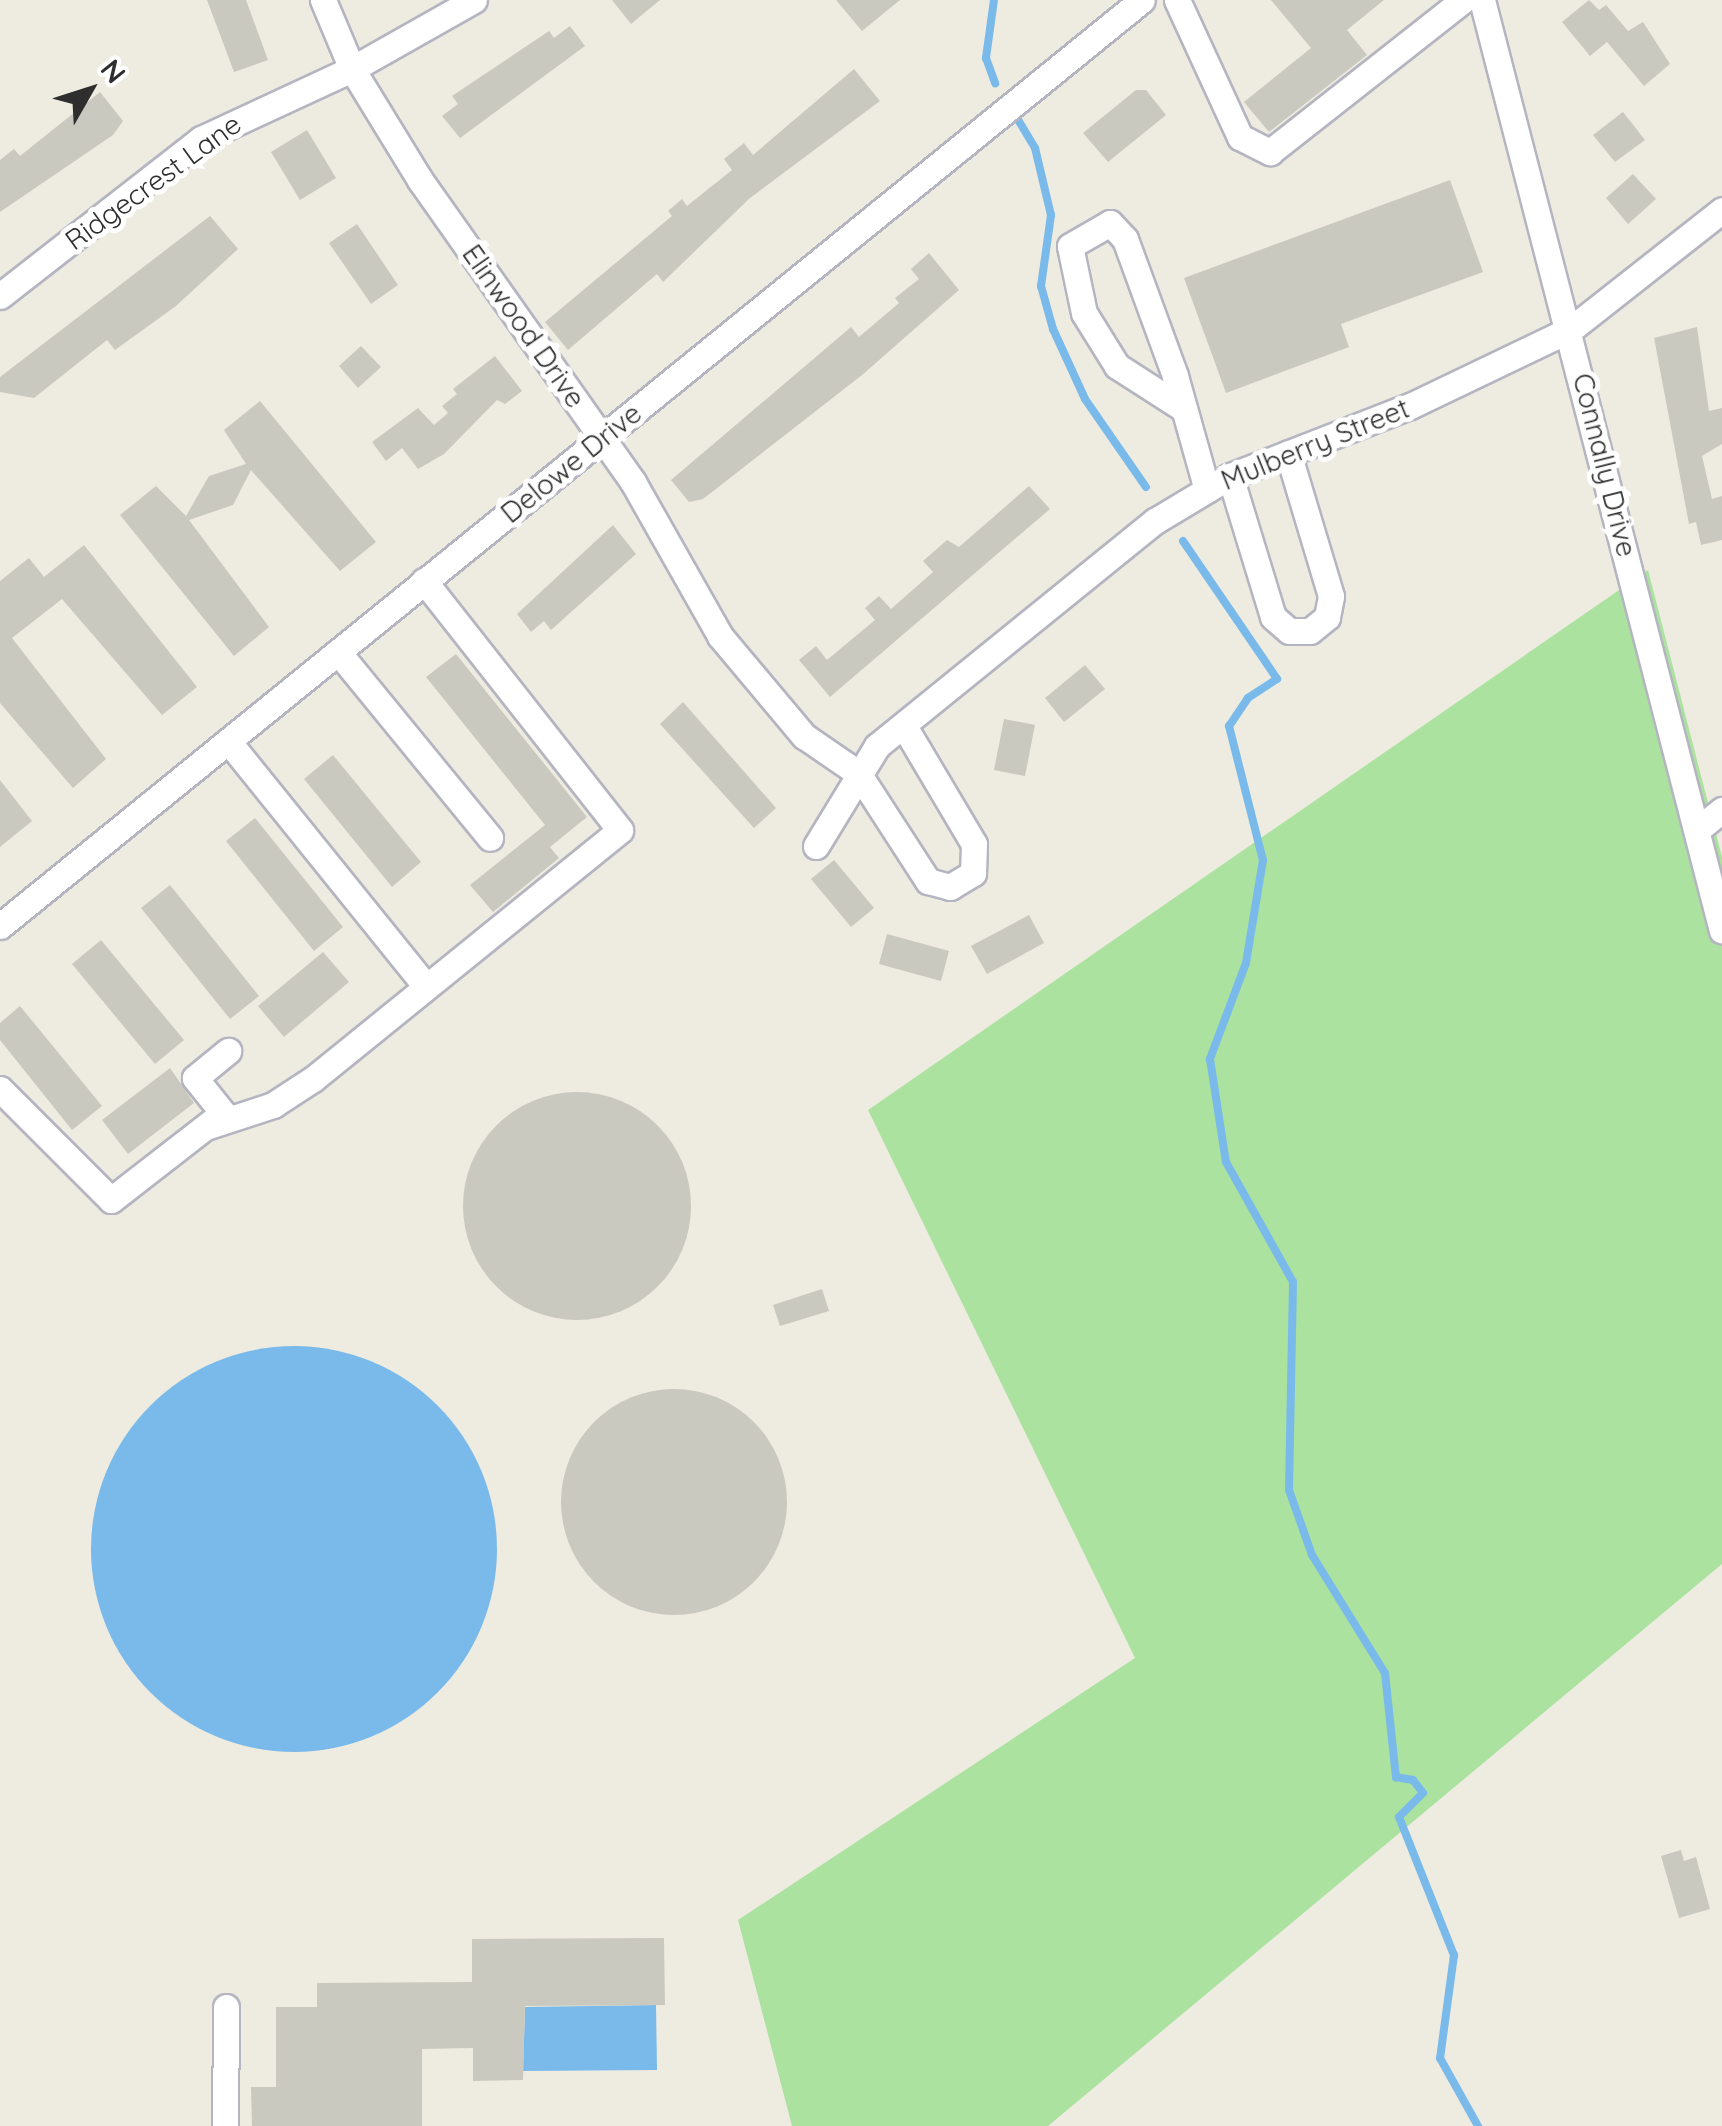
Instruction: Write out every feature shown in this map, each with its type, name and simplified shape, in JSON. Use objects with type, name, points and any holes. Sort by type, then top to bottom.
[{"type":"street","name":"Elinwood Drive","points":[[323,0],[352,69],[420,180],[603,436],[720,636],[804,736],[858,773]]},
{"type":"street","name":"Ridgecrest Lane","points":[[0,296],[202,139],[352,69],[474,0]]},
{"type":"street","name":"Delowe Drive","points":[[0,926],[1142,0]]},
{"type":"street","points":[[1190,5],[1214,95],[1240,137],[1270,152],[1463,0]]},
{"type":"street","name":"Connally Drive","points":[[1482,0],[1572,329],[1722,931]]},
{"type":"street","name":"Mulberry Street","points":[[816,846],[858,773],[904,726],[1155,521],[1230,476],[1410,406],[1572,329],[1722,210]]},
{"type":"street","points":[[1184,408],[1117,366],[1084,313],[1070,246],[1110,223],[1125,239],[1184,408],[1207,490]]},
{"type":"street","points":[[1230,476],[1272,617],[1289,631],[1310,631],[1327,618],[1331,596],[1288,453]]},
{"type":"street","points":[[206,1126],[274,1106],[620,830],[424,581]]},
{"type":"street","points":[[338,652],[490,838]]},
{"type":"street","points":[[858,773],[928,882],[964,882],[973,872],[974,844],[904,726]]},
{"type":"street","points":[[228,740],[426,986]]},
{"type":"street","points":[[1697,830],[1722,810]]},
{"type":"street","points":[[0,1089],[111,1200],[222,1114],[194,1078],[228,1051]]},
{"type":"street","points":[[225,2126],[226,2007]]},
{"type":"green space","points":[[1648,570],[1722,857],[1722,1564],[1048,2126],[792,2126],[738,1920],[1135,1658],[868,1110]]},
{"type":"water","points":[[294,1346],[334,1350],[390,1370],[423,1392],[451,1420],[473,1453],[488,1490],[497,1549],[493,1589],[473,1645],[451,1678],[423,1706],[390,1728],[353,1743],[294,1752],[254,1748],[198,1728],[165,1706],[137,1678],[115,1645],[100,1608],[91,1549],[95,1509],[115,1453],[137,1420],[165,1392],[198,1370],[235,1355]]},
{"type":"water","points":[[656,2005],[657,2070],[523,2071],[525,2007]]},
{"type":"building","points":[[207,0],[246,0],[268,60],[234,72]]},
{"type":"building","points":[[612,0],[660,0],[631,24]]},
{"type":"building","points":[[836,0],[900,0],[862,31]]},
{"type":"building","points":[[1271,0],[1384,0],[1347,30],[1367,55],[1269,132],[1244,102],[1311,48]]},
{"type":"building","points":[[1589,0],[1599,10],[1606,5],[1628,31],[1643,22],[1670,64],[1644,86],[1607,42],[1590,56],[1562,22]]},
{"type":"building","points":[[570,26],[585,46],[460,138],[442,116],[458,104],[452,96],[549,31],[554,38]]},
{"type":"building","points":[[854,69],[880,101],[750,198],[663,282],[657,274],[568,350],[545,322],[672,216],[668,211],[682,199],[687,206],[732,170],[724,159],[744,143],[753,155]]},
{"type":"building","points":[[1136,90],[1146,90],[1166,115],[1108,162],[1083,133]]},
{"type":"building","points":[[100,92],[123,121],[113,135],[0,212],[0,160],[14,149],[20,156]]},
{"type":"building","points":[[1623,112],[1645,140],[1615,162],[1593,135]]},
{"type":"building","points":[[307,130],[336,178],[300,200],[271,152]]},
{"type":"building","points":[[1633,174],[1656,199],[1628,224],[1606,198]]},
{"type":"building","points":[[1450,180],[1483,272],[1341,324],[1349,347],[1226,393],[1184,278]]},
{"type":"building","points":[[210,216],[238,249],[176,306],[115,350],[107,340],[34,398],[0,392],[0,377]]},
{"type":"building","points":[[357,224],[398,285],[371,304],[329,243]]},
{"type":"building","points":[[929,253],[959,290],[862,375],[703,499],[689,502],[671,480],[851,327],[859,337],[899,303],[895,298],[919,279],[911,269]]},
{"type":"building","points":[[1697,327],[1709,411],[1722,408],[1722,444],[1702,456],[1712,499],[1722,496],[1722,540],[1701,545],[1696,522],[1689,524],[1654,338]]},
{"type":"building","points":[[361,346],[381,367],[358,388],[339,366]]},
{"type":"building","points":[[495,356],[522,391],[505,404],[497,400],[444,454],[418,469],[402,448],[386,461],[372,442],[418,408],[434,425],[448,413],[442,406],[457,394],[453,389]]},
{"type":"building","points":[[260,401],[376,542],[340,571],[251,470],[233,505],[189,520],[269,627],[234,656],[120,515],[156,486],[186,516],[209,476],[246,464],[224,430]]},
{"type":"building","points":[[1029,486],[1050,509],[830,697],[799,660],[816,646],[827,660],[875,620],[865,608],[879,596],[891,609],[933,572],[923,561],[947,540],[959,547]]},
{"type":"building","points":[[613,525],[636,554],[551,630],[544,621],[531,632],[517,614]]},
{"type":"building","points":[[84,545],[197,687],[162,715],[62,599],[12,638],[106,759],[73,788],[0,703],[0,581],[29,558],[44,577]]},
{"type":"building","points":[[456,654],[587,817],[550,847],[559,858],[493,912],[470,885],[545,825],[426,677]]},
{"type":"building","points":[[1085,665],[1105,689],[1064,722],[1045,698]]},
{"type":"building","points":[[683,702],[776,808],[754,828],[660,724]]},
{"type":"building","points":[[1004,719],[1035,725],[1025,776],[994,770]]},
{"type":"building","points":[[333,755],[421,862],[392,887],[304,779]]},
{"type":"building","points":[[0,780],[32,821],[0,847]]},
{"type":"building","points":[[255,818],[343,927],[314,951],[226,841]]},
{"type":"building","points":[[834,860],[874,908],[851,927],[811,879]]},
{"type":"building","points":[[170,885],[259,996],[230,1019],[141,908]]},
{"type":"building","points":[[1029,915],[1044,943],[987,974],[971,946]]},
{"type":"building","points":[[887,934],[949,951],[941,981],[879,964]]},
{"type":"building","points":[[101,940],[184,1040],[155,1064],[72,964]]},
{"type":"building","points":[[323,952],[349,982],[284,1037],[258,1006]]},
{"type":"building","points":[[20,1006],[102,1106],[72,1130],[0,1040],[0,1023]]},
{"type":"building","points":[[170,1068],[194,1103],[128,1154],[102,1120]]},
{"type":"building","points":[[577,1092],[621,1100],[658,1125],[683,1162],[691,1206],[683,1250],[658,1287],[621,1312],[577,1320],[533,1312],[496,1287],[471,1250],[463,1206],[471,1162],[496,1125],[533,1100]]},
{"type":"building","points":[[822,1289],[829,1311],[780,1326],[773,1305]]},
{"type":"building","points":[[674,1389],[717,1398],[754,1422],[778,1459],[787,1502],[778,1545],[754,1582],[717,1606],[674,1615],[631,1606],[594,1582],[570,1545],[561,1502],[570,1459],[594,1422],[631,1398]]},
{"type":"building","points":[[1681,1850],[1684,1861],[1696,1857],[1710,1909],[1679,1918],[1661,1856]]},
{"type":"building","points":[[664,1938],[665,2005],[525,2006],[523,2080],[473,2081],[473,2048],[422,2049],[422,2126],[252,2126],[251,2087],[276,2087],[276,2007],[317,2007],[317,1983],[472,1982],[472,1939]]},
{"type":"waterway","points":[[994,0],[986,58],[995,83]]},
{"type":"waterway","points":[[1017,118],[1035,148],[1051,215],[1041,286],[1053,329],[1085,399],[1146,487]]},
{"type":"waterway","points":[[1183,541],[1277,679],[1248,698],[1229,726],[1263,860],[1246,963],[1210,1059],[1226,1162],[1293,1282],[1289,1490],[1312,1555],[1385,1673],[1396,1777],[1413,1780],[1423,1793],[1399,1817],[1454,1955],[1440,2058],[1478,2126]]}]
